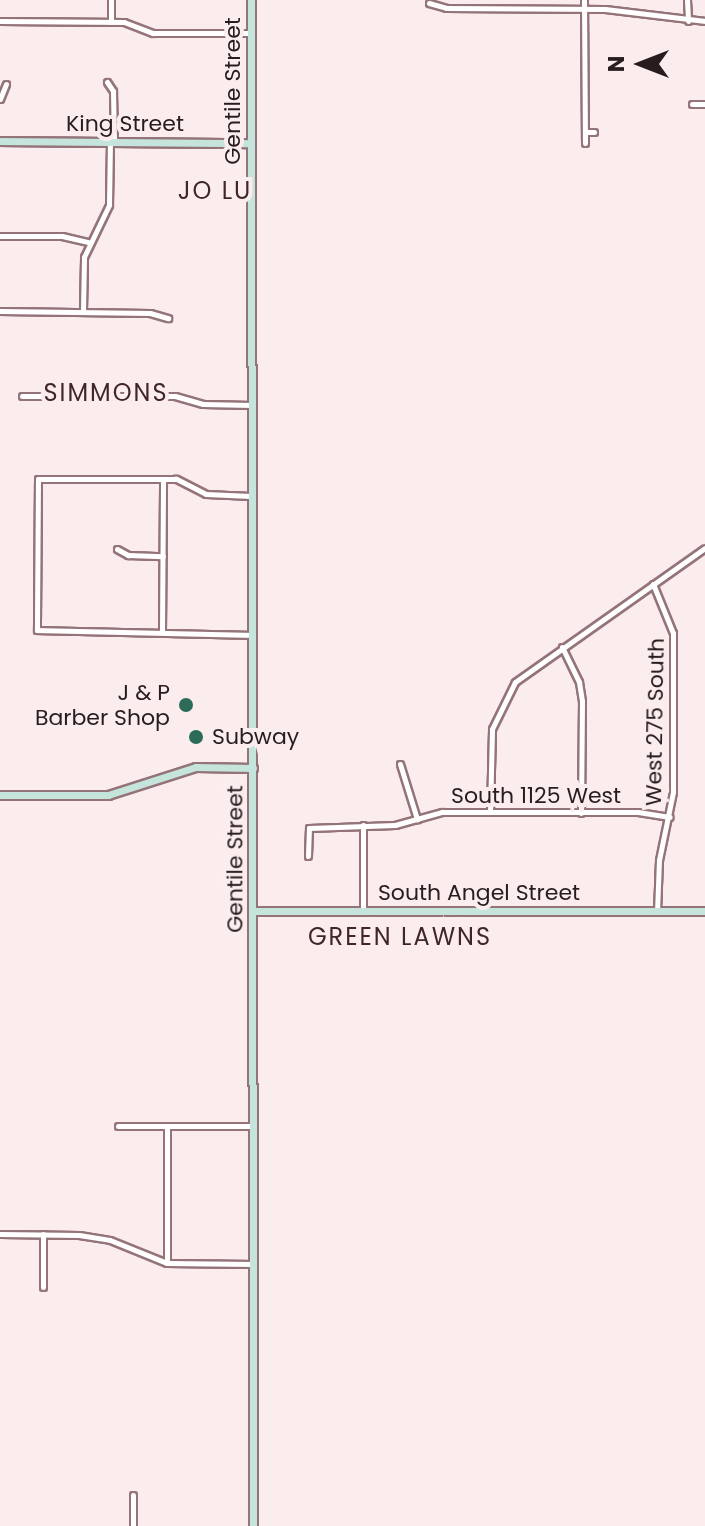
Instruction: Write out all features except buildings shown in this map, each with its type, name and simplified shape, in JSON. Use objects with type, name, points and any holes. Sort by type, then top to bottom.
[{"type":"main road","name":"Gentile Street","points":[[251,0],[253,1526]]},
{"type":"main road","name":"King Street","points":[[0,141],[251,143]]},
{"type":"main road","points":[[0,795],[108,795],[196,767],[253,768]]},
{"type":"main road","name":"South Angel Street","points":[[254,911],[705,911]]},
{"type":"street","points":[[111,0],[111,22]]},
{"type":"street","points":[[584,0],[585,143]]},
{"type":"street","points":[[687,0],[688,21]]},
{"type":"street","points":[[429,3],[446,8],[584,9],[705,21]]},
{"type":"street","points":[[0,21],[111,22],[153,33],[251,33]]},
{"type":"street","points":[[83,311],[82,267],[88,242],[109,205],[113,91],[107,82]]},
{"type":"street","points":[[0,99],[6,84]]},
{"type":"street","points":[[692,104],[705,104]]},
{"type":"street","points":[[585,132],[594,132]]},
{"type":"street","points":[[0,236],[62,236],[88,242]]},
{"type":"street","points":[[0,311],[150,313],[168,318]]},
{"type":"street","points":[[22,396],[175,396],[203,404],[252,405]]},
{"type":"street","points":[[252,496],[206,494],[188,483],[163,479],[38,479],[37,630],[252,635]]},
{"type":"street","points":[[162,631],[163,479]]},
{"type":"street","points":[[490,812],[490,745],[504,698],[515,682],[705,548]]},
{"type":"street","points":[[117,549],[163,556]]},
{"type":"street","name":"West 275 South","points":[[653,584],[673,633],[670,817],[659,860],[657,911]]},
{"type":"street","points":[[562,647],[579,682],[582,701],[581,813]]},
{"type":"street","points":[[400,764],[417,819]]},
{"type":"street","name":"South 1125 West","points":[[308,856],[309,828],[417,819],[442,812],[670,817]]},
{"type":"street","points":[[363,825],[363,912]]},
{"type":"street","points":[[118,1126],[253,1126]]},
{"type":"street","points":[[167,1126],[167,1263]]},
{"type":"street","points":[[0,1234],[110,1240],[167,1263],[253,1264]]},
{"type":"street","points":[[43,1234],[43,1287]]},
{"type":"street","points":[[133,1495],[133,1526]]},
{"type":"place","name":"J & P Barber Shop","points":[[186,705]]},
{"type":"place","name":"Subway","points":[[196,737]]},
{"type":"district","name":"JO LU","points":[[215,191]]},
{"type":"district","name":"SIMMONS","points":[[106,393]]},
{"type":"district","name":"GREEN LAWNS","points":[[400,937]]}]
